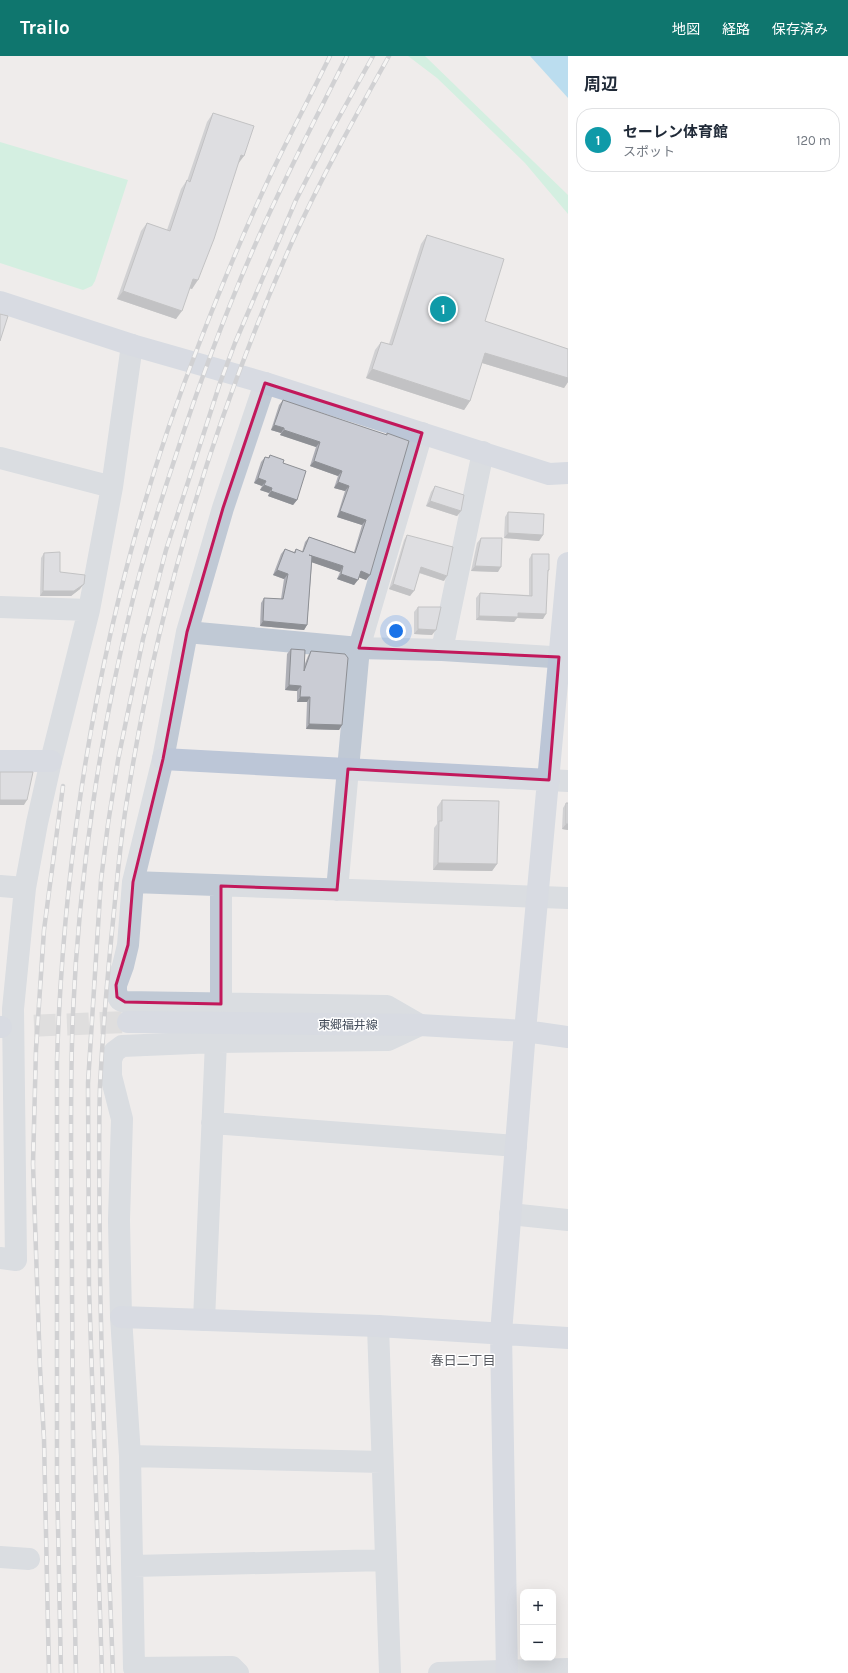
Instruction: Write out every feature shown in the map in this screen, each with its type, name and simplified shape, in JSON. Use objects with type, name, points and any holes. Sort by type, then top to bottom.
[{"type":"street","points":[[0,302],[132,345],[265,383],[549,474],[568,473]]},
{"type":"street","points":[[0,1258],[16,1260],[4,1027],[25,888],[37,823],[89,610],[112,487],[132,345]]},
{"type":"street","points":[[265,383],[223,508],[188,632],[163,759],[133,882],[128,945],[123,966],[116,985],[117,997],[125,1002],[387,1006],[420,1025]]},
{"type":"street","points":[[337,890],[359,648],[422,433]]},
{"type":"street","points":[[442,650],[483,452]]},
{"type":"street","points":[[0,458],[112,487]]},
{"type":"street","points":[[507,1672],[501,1334],[525,1031],[538,898],[558,780],[568,563]]},
{"type":"street","points":[[0,607],[89,610]]},
{"type":"street","points":[[188,632],[359,648],[442,650],[564,658]]},
{"type":"street","points":[[163,759],[558,780]]},
{"type":"street","points":[[0,761],[51,761]]},
{"type":"street","points":[[133,882],[568,898]]},
{"type":"street","points":[[0,886],[25,888]]},
{"type":"street","points":[[221,886],[221,1004]]},
{"type":"street","name":"東郷福井線","points":[[128,1022],[420,1025],[525,1031],[568,1037]]},
{"type":"street","points":[[238,1673],[232,1667],[134,1668],[130,1456],[121,1317],[119,1220],[122,1119],[111,1076],[111,1060],[114,1052],[122,1046],[216,1042],[388,1040],[420,1025]]},
{"type":"street","points":[[204,1320],[216,1042]]},
{"type":"street","points":[[212,1123],[516,1146]]},
{"type":"street","points":[[510,1214],[568,1220]]},
{"type":"street","points":[[121,1317],[378,1326],[568,1338]]},
{"type":"street","points":[[378,1326],[390,1673]]},
{"type":"street","points":[[130,1456],[382,1462]]},
{"type":"street","points":[[0,1557],[29,1559]]},
{"type":"street","points":[[133,1566],[386,1560]]},
{"type":"street","points":[[439,1673],[568,1669]]},
{"type":"highlighted area","points":[[265,383],[422,433],[359,648],[559,657],[549,780],[348,769],[337,890],[221,886],[221,1004],[125,1002],[117,997],[116,985],[128,945],[133,882],[163,759],[187,632],[223,508]]},
{"type":"green space","points":[[408,56],[425,56],[568,195],[568,214],[525,163],[437,78]]},
{"type":"green space","points":[[0,142],[128,180],[95,281],[92,286],[83,290],[0,263]]},
{"type":"water","points":[[530,56],[568,56],[568,98]]},
{"type":"building","points":[[213,113],[254,126],[244,156],[241,155],[214,239],[198,280],[193,279],[182,311],[123,291],[147,223],[170,231],[187,180],[190,182]]},
{"type":"building","points":[[427,235],[504,259],[485,321],[568,349],[568,378],[485,353],[470,401],[372,369],[381,342],[392,345]]},
{"type":"building","points":[[0,314],[8,316],[0,341]]},
{"type":"building","points":[[283,400],[409,441],[370,575],[361,571],[358,580],[341,574],[343,566],[309,555],[312,556],[307,625],[263,621],[264,598],[283,599],[288,574],[277,570],[285,549],[295,553],[296,549],[303,552],[309,537],[355,553],[366,520],[340,511],[349,486],[338,482],[342,471],[314,461],[320,442],[284,430],[284,428],[274,425]]},
{"type":"building","points":[[270,455],[284,460],[283,463],[306,471],[297,500],[271,491],[272,488],[264,485],[266,481],[258,478],[265,457],[269,458]]},
{"type":"building","points":[[435,486],[464,495],[461,511],[430,501]]},
{"type":"building","points":[[508,512],[544,514],[543,535],[508,533]]},
{"type":"building","points":[[407,535],[453,547],[447,576],[421,567],[414,591],[393,584]]},
{"type":"building","points":[[481,538],[502,538],[501,567],[475,566]]},
{"type":"building","points":[[60,552],[60,572],[85,575],[84,584],[74,591],[43,591],[44,553]]},
{"type":"building","points":[[532,554],[549,554],[546,614],[518,613],[518,617],[479,616],[480,593],[532,596]]},
{"type":"building","points":[[418,607],[441,607],[436,630],[418,629]]},
{"type":"building","points":[[291,649],[305,650],[304,671],[311,651],[345,654],[348,658],[342,725],[309,724],[310,697],[300,697],[301,686],[289,685]]},
{"type":"building","points":[[0,772],[33,772],[27,800],[0,800]]},
{"type":"building","points":[[442,800],[499,801],[497,864],[438,863],[439,821],[442,821]]},
{"type":"building","points":[[566,803],[568,803],[568,824],[566,824]]},
{"type":"tunnel","points":[[1,1027],[128,1022]]},
{"type":"railway","points":[[61,1673],[57,1477],[57,1060],[62,969],[70,877],[82,786],[98,696],[117,606],[140,518],[168,430],[199,344],[261,195],[330,56]]},
{"type":"railway","points":[[76,1673],[71,1082],[73,1013],[80,910],[101,752],[121,649],[138,581],[170,473],[214,345],[269,213],[347,56]]},
{"type":"railway","points":[[102,1673],[89,1287],[88,1083],[101,880],[118,760],[143,639],[166,550],[220,383],[235,343],[296,200],[333,128],[373,56]]},
{"type":"railway","points":[[113,1673],[101,1321],[99,1109],[110,955],[123,823],[140,723],[155,652],[192,513],[238,376],[264,308],[303,218],[389,56]]},
{"type":"railway","points":[[49,1673],[44,1439],[33,1164],[36,1049],[44,930],[63,786]]},
{"type":"place","name":"セーレン体育館","points":[[443,309]]},
{"type":"district","name":"春日二丁目","points":[[463,1360]]}]
